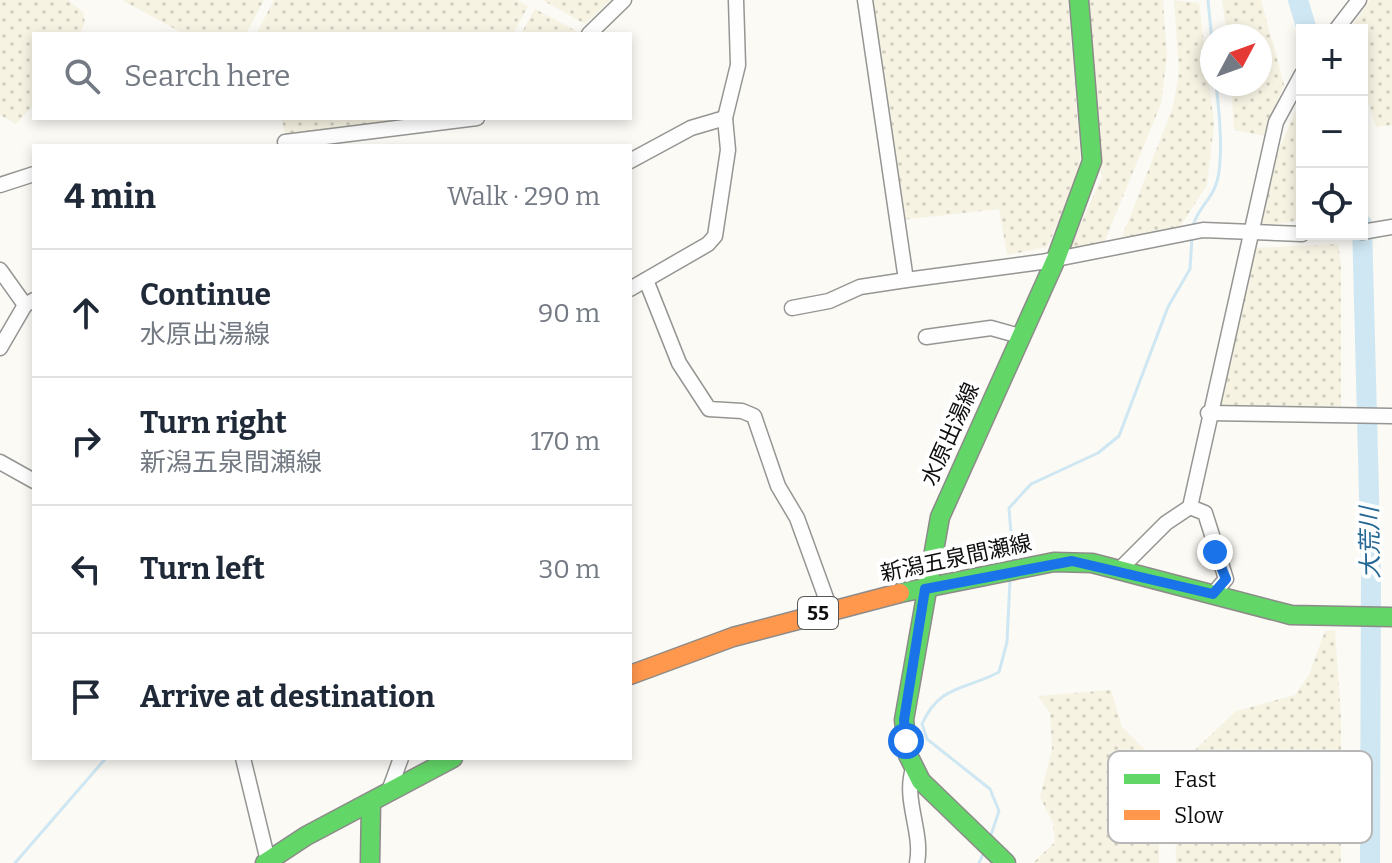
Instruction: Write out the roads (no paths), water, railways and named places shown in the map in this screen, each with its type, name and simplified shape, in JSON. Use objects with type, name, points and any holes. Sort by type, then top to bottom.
[{"type":"main road","name":"水原出湯線","points":[[994,853],[930,793],[913,769],[904,720],[940,517],[1056,259],[1092,161],[1079,0]]},
{"type":"main road","name":"新潟五泉間瀬線","points":[[632,674],[671,657],[830,609],[1015,569],[1072,561],[1291,615],[1331,619],[1392,617]]},
{"type":"main road","points":[[266,862],[449,760]]},
{"type":"main road","points":[[370,863],[371,802]]},
{"type":"street","points":[[591,32],[624,0]]},
{"type":"street","points":[[632,288],[708,244],[715,236],[728,150],[725,118],[738,65],[736,0]]},
{"type":"street","points":[[865,0],[906,280]]},
{"type":"street","points":[[1341,24],[1359,0]]},
{"type":"street","points":[[1118,571],[1166,523],[1190,507],[1208,413],[1276,122],[1296,85]]},
{"type":"street","points":[[632,160],[691,128],[725,118]]},
{"type":"street","points":[[285,142],[461,120]]},
{"type":"street","points":[[0,185],[32,175]]},
{"type":"street","points":[[1368,231],[1388,228]]},
{"type":"street","points":[[792,308],[829,301],[860,287],[1056,259],[1193,232],[1296,234]]},
{"type":"street","points":[[0,270],[29,302],[0,348]]},
{"type":"street","points":[[646,280],[679,363],[709,409],[742,411],[754,416],[778,486],[797,518],[830,609]]},
{"type":"street","points":[[926,337],[991,328],[1020,336]]},
{"type":"street","points":[[1208,413],[1390,416]]},
{"type":"street","points":[[0,462],[32,480]]},
{"type":"street","points":[[1190,507],[1205,513],[1226,579],[1213,594]]},
{"type":"street","points":[[243,760],[266,862]]},
{"type":"street","points":[[389,791],[400,760]]},
{"type":"street","points":[[913,769],[909,783],[919,847],[917,863]]},
{"type":"waterway","points":[[1208,0],[1210,24]]},
{"type":"waterway","name":"大荒川","points":[[1298,0],[1305,24]]},
{"type":"waterway","points":[[1193,226],[1218,177],[1220,136],[1217,96]]},
{"type":"waterway","points":[[1013,560],[1009,508],[1031,484],[1098,453],[1119,436],[1168,307],[1190,269],[1192,238]]},
{"type":"waterway","name":"大荒川","points":[[1362,240],[1371,572],[1370,751]]},
{"type":"waterway","points":[[990,838],[999,811],[990,789],[927,739],[922,724],[929,711],[946,695],[999,672],[1007,642],[1010,580]]},
{"type":"waterway","points":[[15,863],[104,760]]},
{"type":"waterway","name":"大荒川","points":[[1370,843],[1370,863]]},
{"type":"waterway","points":[[979,863],[984,852]]}]
